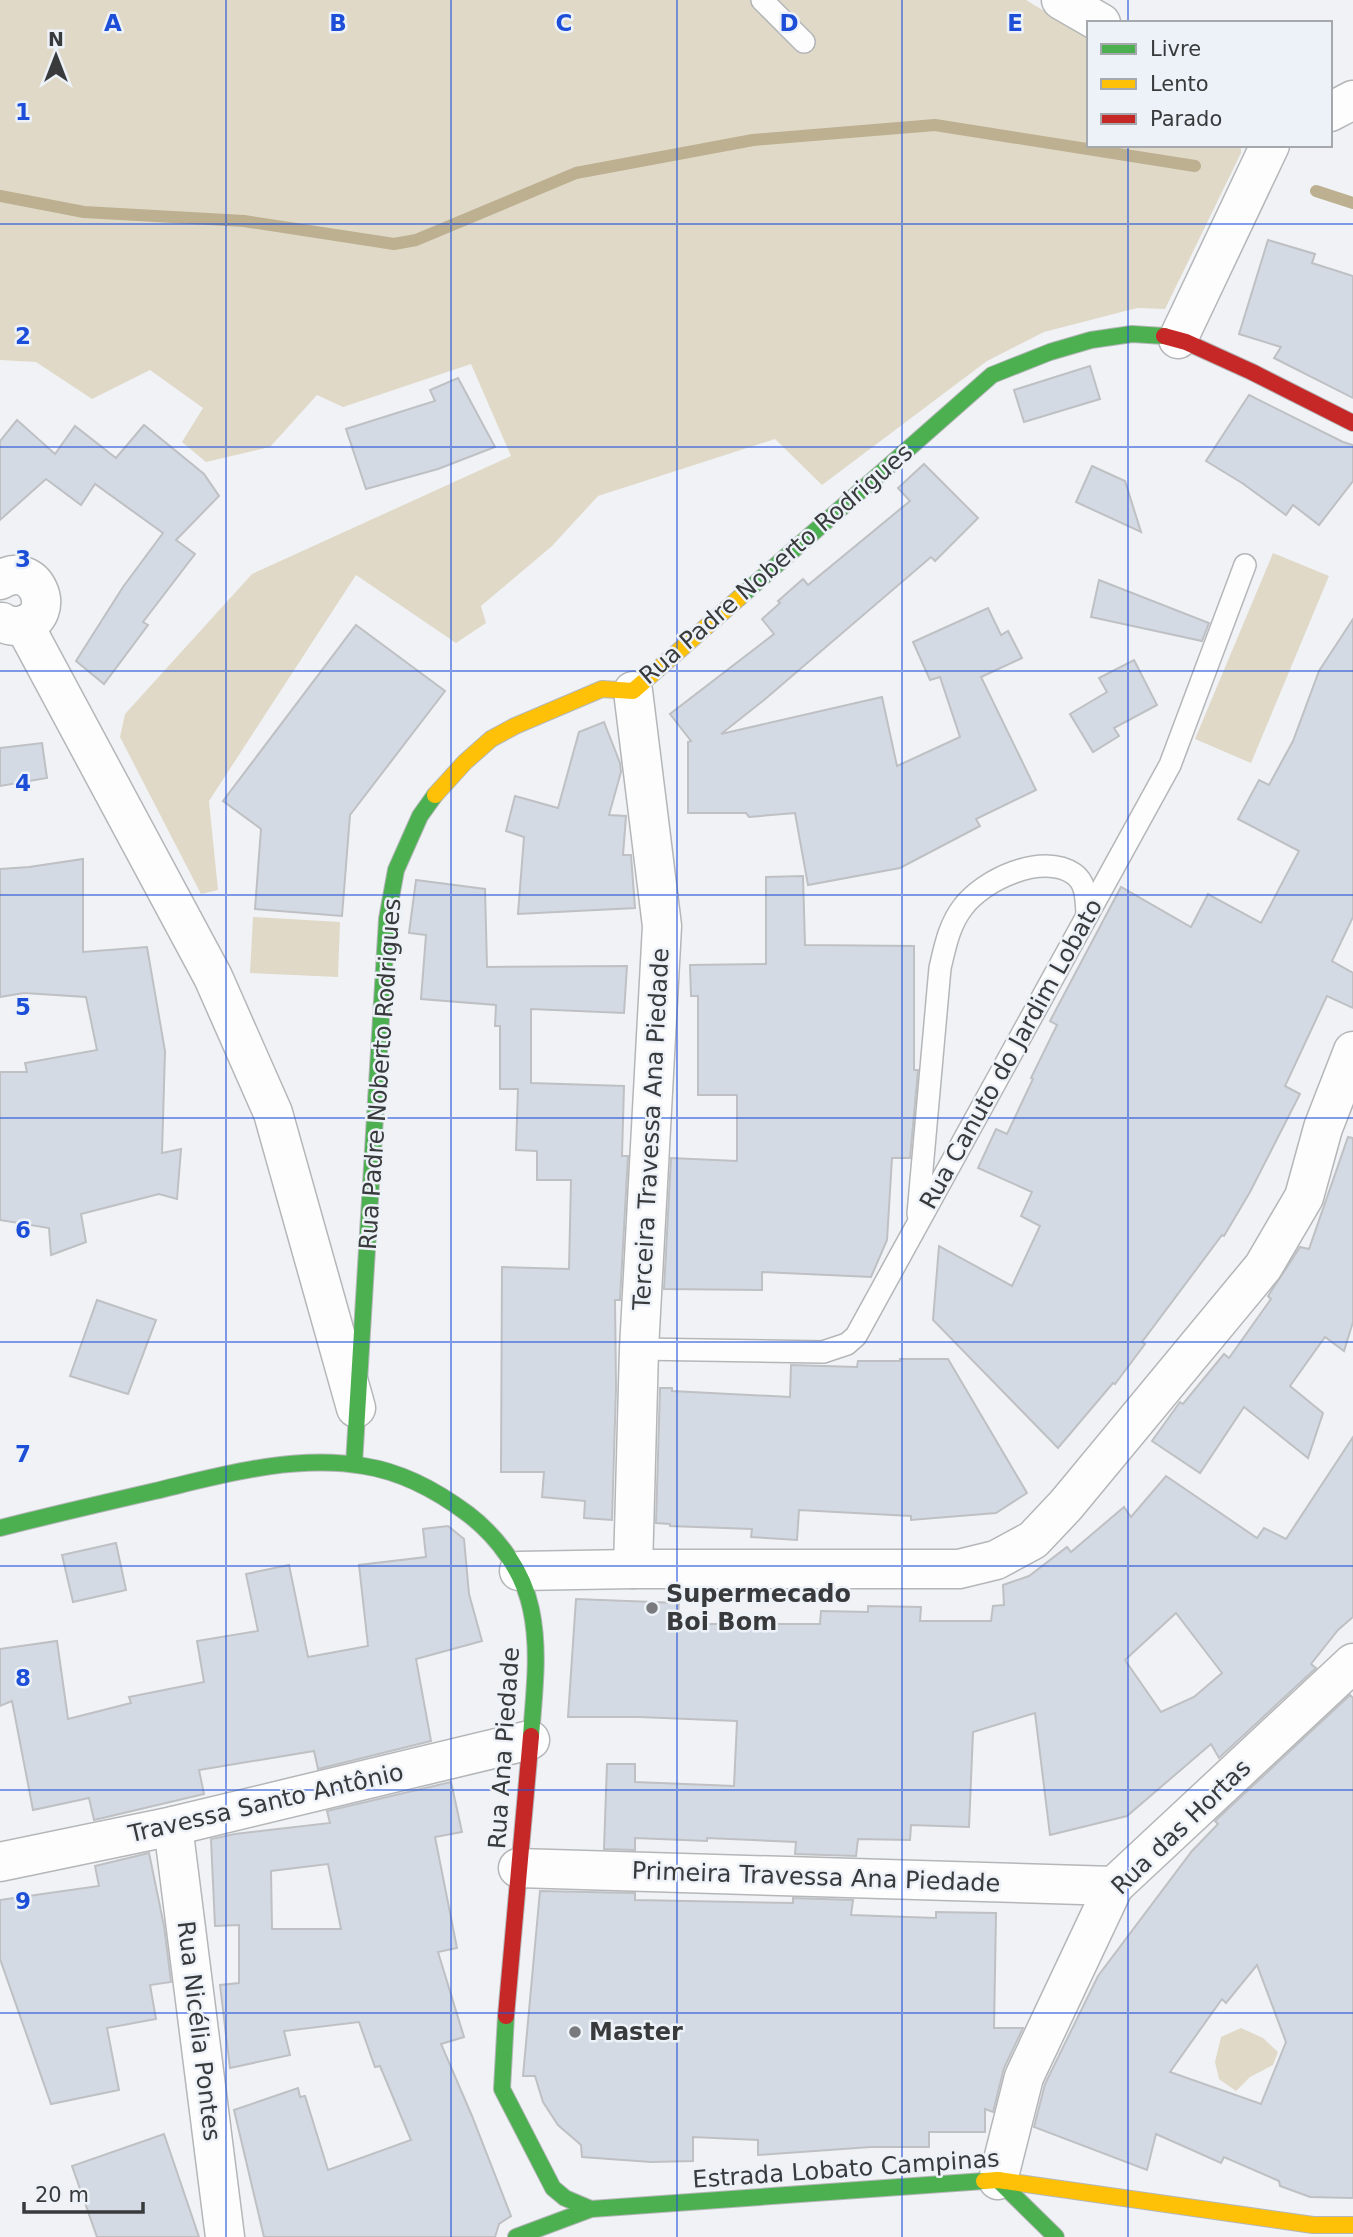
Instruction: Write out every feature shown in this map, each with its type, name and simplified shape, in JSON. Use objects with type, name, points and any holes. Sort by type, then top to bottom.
[{"type":"main road","name":"Rua Padre Noberto Rodrigues","points":[[354,1464],[387,919],[396,870],[419,816],[447,781],[491,740],[515,726],[602,689],[633,691],[992,375],[1080,342],[1134,333],[1156,334],[1178,339],[1283,385],[1353,423]]},
{"type":"main road","name":"Rua Ana Piedade","points":[[0,1528],[206,1478],[284,1464],[320,1461],[387,1471],[424,1485],[462,1507],[495,1539],[519,1571],[531,1604],[536,1640],[502,2088],[553,2188],[565,2198],[591,2209]]},
{"type":"main road","name":"Estrada Lobato Campinas","points":[[591,2209],[998,2180],[1313,2225],[1353,2224]]},
{"type":"main road","points":[[998,2180],[1056,2237]]},
{"type":"main road","points":[[516,2237],[591,2209]]},
{"type":"street","points":[[1061,0],[1098,21]]},
{"type":"street","points":[[1332,111],[1353,100]]},
{"type":"street","points":[[1178,339],[1269,147]]},
{"type":"street","name":"Rua Padre Noberto Rodrigues","points":[[0,580],[6,576],[22,576],[30,579],[40,592],[40,608],[31,621],[12,623],[214,977],[273,1113],[357,1412]]},
{"type":"street","name":"Terceira Travessa Ana Piedade","points":[[633,691],[662,926],[639,1349],[633,1569]]},
{"type":"street","points":[[519,1571],[959,1569],[996,1560],[1033,1540],[1263,1267],[1304,1197],[1323,1128],[1353,1051]]},
{"type":"street","name":"Rua das Hortas","points":[[998,2180],[1024,2077],[1114,1886],[1353,1663]]},
{"type":"street","name":"Travessa Santo Antônio","points":[[0,1862],[173,1826],[530,1740]]},
{"type":"street","name":"Rua Nicélia Pontes","points":[[173,1826],[225,2237]]},
{"type":"street","name":"Primeira Travessa Ana Piedade","points":[[518,1868],[1114,1886]]},
{"type":"lane","points":[[762,0],[804,43]]},
{"type":"lane","name":"Rua Canuto do Jardim Lobato","points":[[639,1349],[823,1352],[847,1344],[864,1324],[1170,765],[1245,565]]},
{"type":"lane","points":[[917,1223],[940,968],[948,934],[963,907],[983,888],[1004,875],[1029,868],[1055,868],[1075,874],[1084,888],[1087,914]]},
{"type":"shaded area","points":[[0,0],[1026,0],[1087,37],[1087,147],[1241,147],[1241,153],[1165,309],[1137,308],[1044,332],[987,361],[822,485],[775,439],[598,496],[552,546],[481,606],[486,623],[456,643],[356,575],[209,801],[218,890],[201,894],[120,737],[125,714],[252,574],[511,456],[471,364],[343,407],[317,395],[270,447],[206,462],[182,442],[203,408],[150,370],[92,399],[36,362],[0,360]]},
{"type":"shaded area","points":[[1273,553],[1329,576],[1251,763],[1195,739]]},
{"type":"shaded area","points":[[253,917],[340,922],[338,977],[250,973]]},
{"type":"shaded area","points":[[1241,2028],[1263,2038],[1278,2052],[1273,2065],[1250,2077],[1236,2091],[1219,2079],[1215,2062],[1221,2037]]},
{"type":"building","points":[[1268,240],[1315,254],[1312,263],[1353,276],[1353,398],[1274,358],[1281,347],[1239,334]]},
{"type":"building","points":[[1090,366],[1100,399],[1024,422],[1014,390]]},
{"type":"building","points":[[458,378],[495,447],[438,469],[366,489],[346,429],[435,401],[430,390]]},
{"type":"building","points":[[1249,395],[1353,445],[1353,481],[1319,525],[1293,505],[1286,515],[1206,461]]},
{"type":"building","points":[[17,420],[55,454],[75,426],[116,458],[144,425],[204,474],[219,496],[176,540],[195,554],[143,622],[148,625],[104,684],[76,661],[123,587],[163,533],[95,484],[81,505],[46,479],[0,520],[0,441]]},
{"type":"building","points":[[924,464],[978,518],[935,561],[931,557],[721,734],[882,697],[897,766],[960,737],[940,677],[930,680],[913,642],[988,608],[1001,635],[1008,631],[1022,658],[981,677],[1036,790],[976,819],[980,826],[900,868],[808,885],[795,813],[749,817],[746,813],[688,813],[688,742],[691,741],[670,714],[774,634],[762,619],[780,603],[778,601],[803,579],[808,585],[910,501],[898,488]]},
{"type":"building","points":[[1092,466],[1125,481],[1141,532],[1076,502]]},
{"type":"building","points":[[1099,580],[1209,623],[1202,641],[1091,617]]},
{"type":"building","points":[[1353,619],[1353,917],[1332,961],[1353,973],[1353,1008],[1327,996],[1285,1086],[1300,1094],[1250,1192],[1224,1236],[1222,1235],[1142,1342],[1145,1344],[1115,1384],[1113,1383],[1058,1448],[933,1320],[939,1246],[1012,1286],[1040,1226],[1021,1216],[1032,1192],[978,1168],[996,1129],[1007,1134],[1057,1025],[1050,1021],[1121,887],[1191,927],[1208,894],[1261,923],[1299,851],[1238,819],[1259,780],[1269,785],[1293,741],[1319,671]]},
{"type":"building","points":[[356,625],[445,691],[350,815],[342,916],[255,909],[261,829],[223,801]]},
{"type":"building","points":[[1134,660],[1157,705],[1114,728],[1119,736],[1093,752],[1070,714],[1107,692],[1099,678]]},
{"type":"building","points":[[604,722],[621,772],[609,815],[626,816],[623,855],[631,855],[635,908],[518,914],[524,837],[506,831],[515,796],[558,808],[579,732]]},
{"type":"building","points":[[42,743],[47,778],[0,786],[0,748]]},
{"type":"building","points":[[83,859],[83,952],[147,947],[165,1051],[162,1153],[181,1149],[177,1199],[159,1194],[81,1214],[86,1242],[51,1255],[49,1228],[0,1220],[0,1072],[27,1072],[25,1063],[97,1050],[86,997],[24,993],[0,997],[0,869]]},
{"type":"building","points":[[803,876],[805,945],[914,946],[914,1070],[918,1070],[910,1158],[892,1158],[887,1240],[871,1277],[762,1272],[762,1290],[664,1289],[671,1158],[737,1161],[737,1095],[698,1095],[698,996],[691,996],[690,965],[766,964],[766,877]]},
{"type":"building","points":[[416,880],[485,889],[487,967],[627,966],[624,1013],[531,1009],[531,1083],[624,1086],[622,1156],[628,1156],[620,1300],[615,1300],[616,1388],[612,1520],[584,1518],[585,1501],[542,1497],[544,1472],[501,1472],[502,1267],[569,1269],[571,1180],[537,1180],[537,1151],[516,1150],[518,1089],[500,1089],[500,1026],[495,1026],[496,1005],[421,999],[426,935],[409,933]]},
{"type":"building","points":[[1348,1137],[1353,1138],[1353,1322],[1344,1351],[1325,1337],[1290,1386],[1323,1413],[1308,1458],[1244,1407],[1200,1473],[1152,1441],[1180,1402],[1183,1404],[1224,1354],[1229,1358],[1271,1299],[1268,1296],[1300,1247],[1309,1249]]},
{"type":"building","points":[[97,1300],[156,1320],[128,1394],[70,1376]]},
{"type":"building","points":[[948,1359],[1027,1493],[996,1513],[911,1520],[911,1516],[799,1510],[797,1540],[751,1537],[752,1529],[670,1526],[656,1523],[660,1388],[672,1388],[672,1391],[790,1397],[791,1365],[857,1367],[858,1361]]},
{"type":"building","points":[[1353,1437],[1353,1617],[1338,1630],[1311,1664],[1316,1668],[1219,1758],[1211,1744],[1127,1816],[1050,1835],[1035,1713],[973,1732],[969,1827],[911,1825],[910,1840],[858,1839],[856,1856],[795,1854],[796,1842],[707,1838],[707,1841],[635,1838],[635,1850],[604,1849],[607,1764],[635,1764],[635,1782],[734,1786],[737,1721],[568,1717],[576,1599],[679,1603],[677,1624],[820,1624],[821,1611],[868,1612],[868,1606],[921,1607],[920,1621],[991,1621],[993,1606],[1004,1605],[1003,1585],[1029,1576],[1067,1547],[1071,1552],[1124,1507],[1131,1517],[1166,1476],[1257,1538],[1264,1528],[1286,1539]],"holes":[[[1176,1613],[1222,1673],[1194,1697],[1161,1712],[1125,1660]]]},
{"type":"building","points":[[448,1526],[464,1539],[469,1594],[482,1641],[416,1659],[431,1741],[318,1769],[314,1751],[199,1770],[204,1794],[94,1820],[89,1798],[33,1810],[12,1701],[0,1706],[0,1649],[57,1641],[68,1719],[131,1703],[129,1697],[204,1682],[197,1641],[258,1631],[246,1574],[289,1565],[308,1657],[368,1646],[359,1565],[426,1557],[423,1529]]},
{"type":"building","points":[[116,1543],[126,1590],[73,1602],[62,1555]]},
{"type":"building","points":[[1350,1695],[1353,1698],[1353,2198],[1310,2197],[1280,2186],[1279,2181],[1224,2157],[1221,2163],[1156,2134],[1147,2170],[1034,2127],[1045,2084],[1098,1976],[1192,1851],[1218,1824],[1215,1821]],"holes":[[[1257,1965],[1286,2042],[1261,2104],[1170,2072],[1222,1999],[1226,2003]]]},
{"type":"building","points":[[451,1782],[462,1832],[435,1837],[457,1948],[438,1952],[464,2037],[441,2044],[511,2216],[499,2224],[495,2237],[264,2237],[234,2110],[298,2088],[300,2097],[305,2096],[328,2170],[411,2140],[380,2066],[375,2067],[359,2022],[284,2031],[290,2055],[230,2068],[220,1985],[239,1983],[239,1925],[215,1926],[211,1839],[330,1823],[327,1811]],"holes":[[[328,1864],[341,1929],[272,1929],[271,1871]]]},
{"type":"building","points":[[149,1853],[164,1926],[171,1982],[150,1985],[156,2019],[107,2028],[119,2090],[51,2104],[0,1959],[0,1900],[99,1886],[95,1866]]},
{"type":"building","points":[[540,1891],[635,1893],[635,1900],[793,1903],[793,1898],[853,1900],[851,1915],[936,1918],[936,1912],[996,1913],[994,2028],[1023,2028],[1004,2068],[993,2112],[985,2109],[985,2132],[929,2132],[929,2147],[871,2147],[758,2155],[758,2140],[693,2137],[693,2161],[651,2162],[582,2157],[581,2145],[558,2125],[543,2102],[535,2076],[523,2076]]},
{"type":"building","points":[[164,2134],[199,2237],[97,2237],[72,2166]]},
{"type":"waterway","points":[[0,196],[84,212],[244,221],[394,244],[416,240],[576,173],[753,140],[935,125],[1195,166]]},
{"type":"waterway","points":[[1316,191],[1353,203]]},
{"type":"traffic: fast","points":[[739,598],[992,375],[1050,352],[1091,340],[1132,334],[1164,336]]},
{"type":"traffic: fast","points":[[354,1464],[387,919],[396,870],[420,816],[435,795]]},
{"type":"traffic: fast","points":[[0,1528],[206,1479],[285,1464],[338,1463],[364,1466],[406,1477],[444,1497],[479,1523],[508,1556],[522,1581],[531,1609],[535,1641],[536,1672],[531,1736]]},
{"type":"traffic: fast","points":[[506,2016],[502,2089],[553,2188],[565,2198],[591,2209]]},
{"type":"traffic: fast","points":[[998,2180],[1056,2237]]},
{"type":"traffic: fast","points":[[516,2237],[591,2209],[984,2181]]},
{"type":"traffic: slow","points":[[435,795],[465,762],[491,739],[515,726],[602,689],[633,691],[739,598]]},
{"type":"traffic: slow","points":[[984,2181],[998,2180],[1313,2225],[1353,2225]]},
{"type":"traffic: jam","points":[[1164,336],[1186,342],[1252,372],[1353,423]]},
{"type":"traffic: jam","points":[[506,2016],[531,1736]]},
{"type":"place","name":"Supermecado Boi Bom","points":[[652,1608]]},
{"type":"place","name":"Master","points":[[575,2032]]}]
